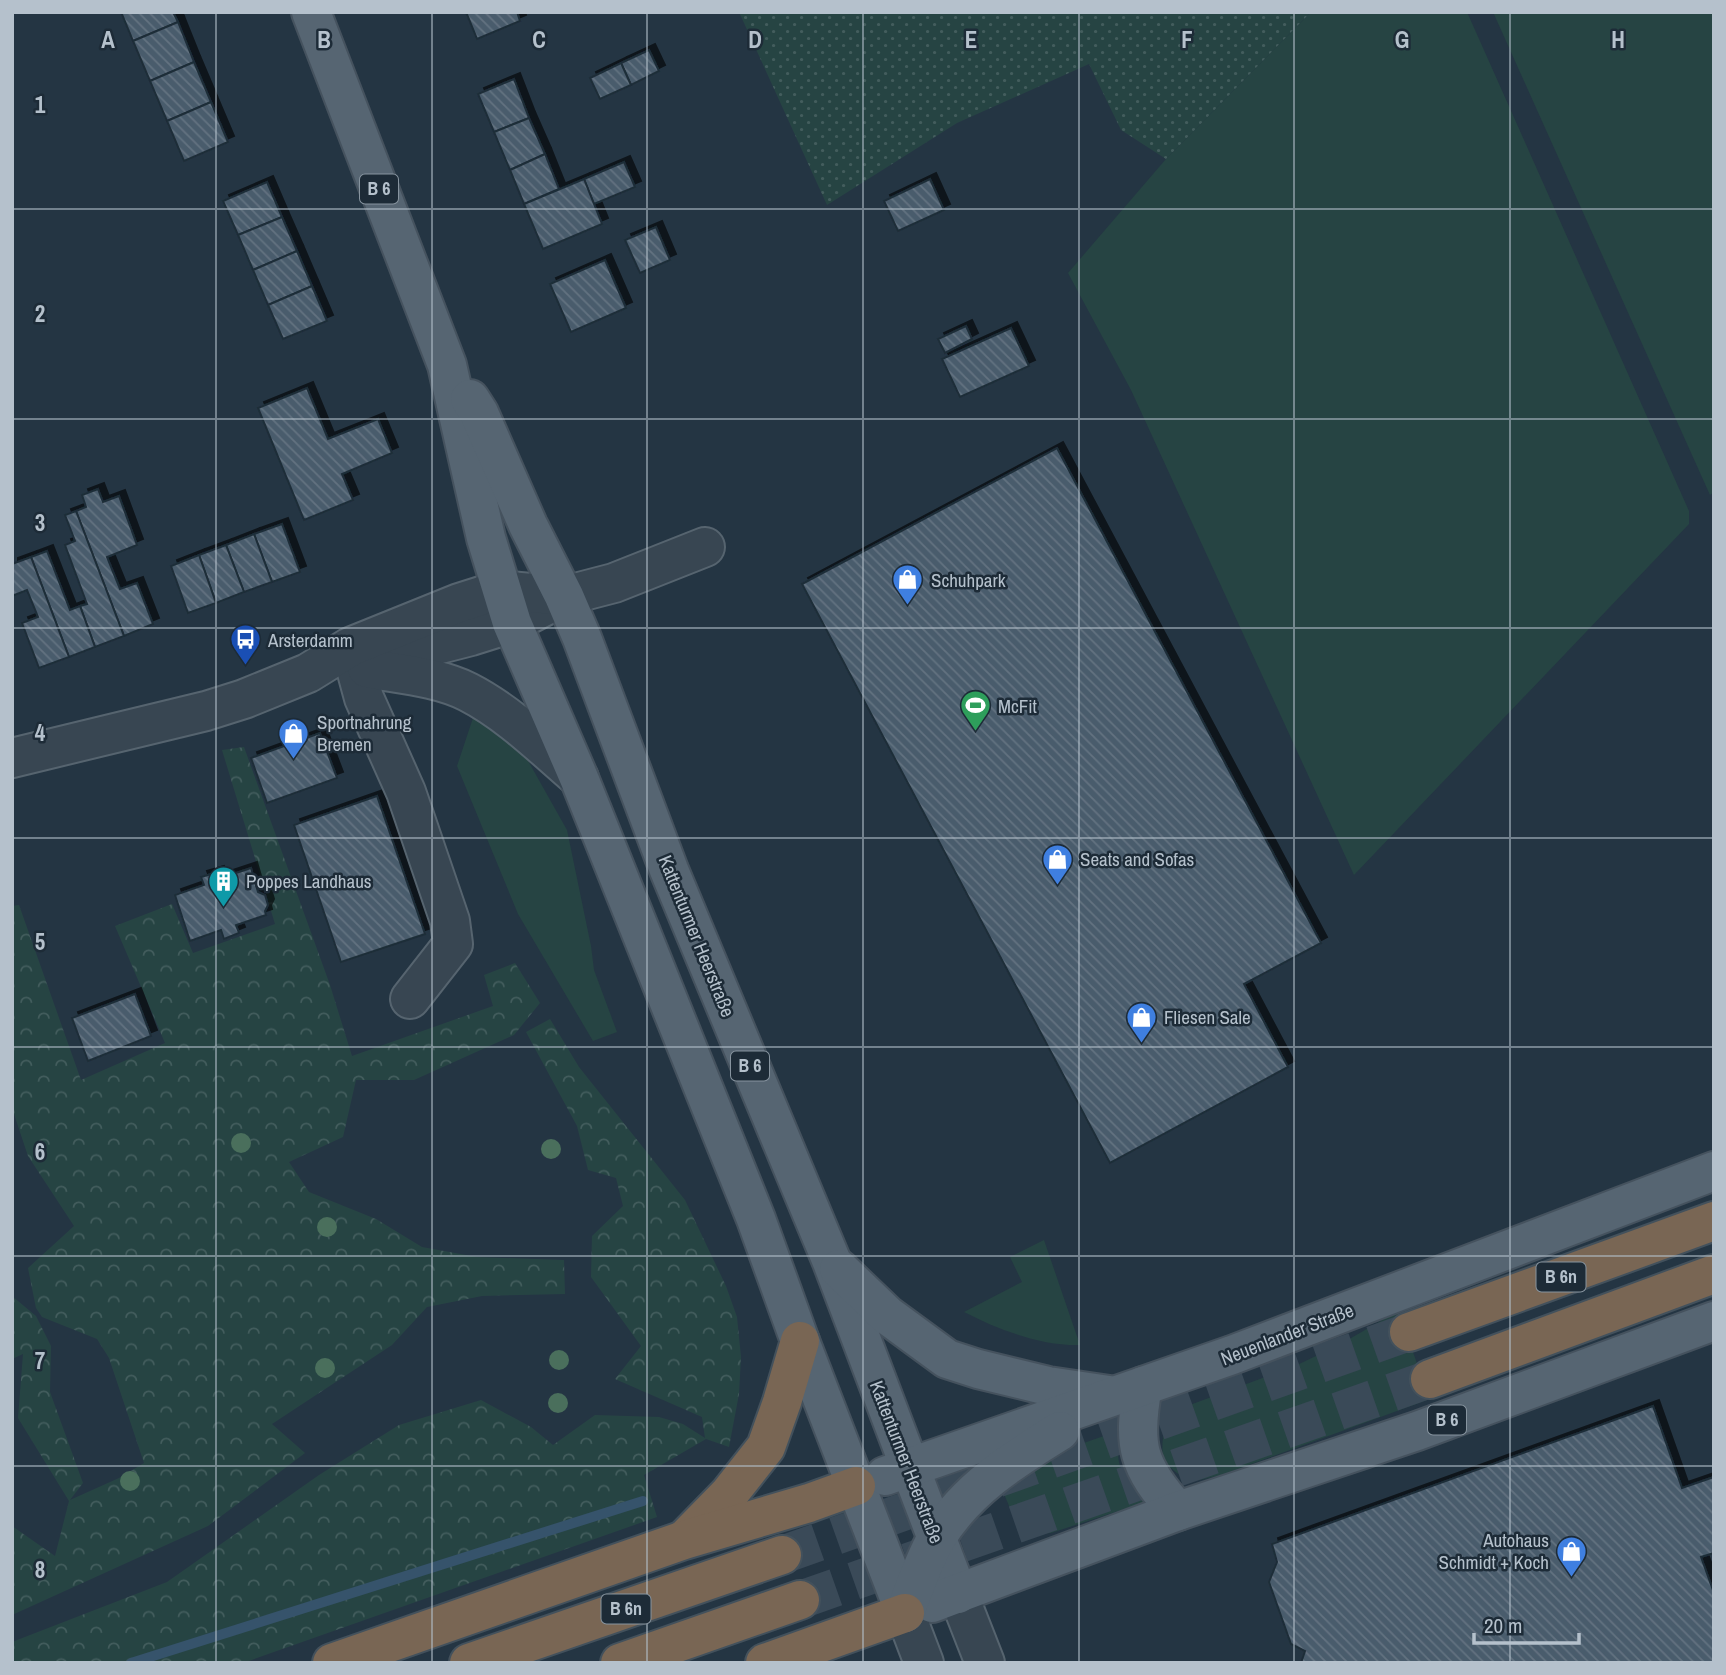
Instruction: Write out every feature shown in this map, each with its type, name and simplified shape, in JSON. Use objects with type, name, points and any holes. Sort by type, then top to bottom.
[{"type":"highway","name":"B 6n","points":[[1409,1332],[1714,1221]]},
{"type":"highway","name":"B 6n","points":[[1430,1379],[1714,1274]]},
{"type":"highway","points":[[684,1540],[729,1494],[766,1447],[800,1341]]},
{"type":"highway","points":[[332,1663],[684,1540],[856,1486]]},
{"type":"highway","name":"B 6n","points":[[469,1663],[782,1555]]},
{"type":"highway","name":"B 6n","points":[[620,1663],[800,1600]]},
{"type":"highway","points":[[765,1663],[905,1613]]},
{"type":"main road","name":"Kattenturmer Heerstraße","points":[[311,12],[447,365],[486,538],[506,606],[579,778],[756,1219],[905,1613]]},
{"type":"main road","name":"Kattenturmer Heerstraße","points":[[447,365],[479,414],[528,525],[564,596],[669,870],[832,1262],[957,1594]]},
{"type":"main road","name":"Neuenlander Straße","points":[[856,1486],[1257,1345],[1714,1171]]},
{"type":"main road","name":"B 6","points":[[832,1262],[887,1315],[947,1359],[1048,1386],[1129,1391]]},
{"type":"main road","name":"B 6","points":[[905,1613],[1178,1511],[1417,1431],[1714,1321]]},
{"type":"main road","points":[[905,1613],[937,1539],[970,1496],[1002,1468],[1129,1391],[1140,1458],[1157,1489],[1178,1511]]},
{"type":"street","points":[[12,758],[206,711],[244,699],[308,673],[350,647],[459,603],[506,606],[564,596],[614,583],[705,547]]},
{"type":"street","points":[[308,673],[326,673],[471,636],[506,606]]},
{"type":"street","points":[[355,666],[438,682],[466,691],[498,710],[579,778]]},
{"type":"street","points":[[355,666],[364,698],[406,792],[450,921],[453,944],[410,999]]},
{"type":"street","points":[[957,1594],[985,1663]]},
{"type":"street","points":[[905,1613],[924,1663]]},
{"type":"green space","points":[[739,12],[1311,12],[1166,159],[1121,130],[1089,64],[957,123],[827,205]]},
{"type":"green space","points":[[1311,12],[1467,12],[1689,511],[1689,524],[1354,875],[1131,390],[1068,273],[1166,159]]},
{"type":"green space","points":[[1493,12],[1714,12],[1714,492],[1710,495]]},
{"type":"green space","points":[[475,712],[522,750],[567,830],[594,970],[617,1032],[593,1041],[518,914],[457,766]]},
{"type":"green space","points":[[244,747],[330,985],[352,1056],[493,1006],[484,975],[515,963],[540,1003],[514,1035],[414,1080],[356,1080],[343,1137],[289,1162],[309,1192],[376,1219],[422,1247],[477,1257],[564,1260],[565,1294],[482,1296],[427,1307],[392,1345],[272,1424],[305,1453],[208,1526],[12,1615],[12,1526],[55,1556],[69,1501],[18,1418],[23,1354],[12,1359],[12,1296],[36,1316],[51,1346],[50,1392],[83,1483],[70,1500],[119,1478],[144,1463],[109,1358],[97,1339],[42,1317],[36,1308],[28,1268],[74,1226],[28,1156],[12,1108],[12,906],[19,905],[81,1080],[165,1043],[115,926],[172,904],[193,953],[275,924],[222,750]]},
{"type":"green space","points":[[550,1019],[579,1067],[685,1200],[726,1286],[737,1317],[741,1357],[739,1394],[729,1447],[706,1439],[644,1475],[657,1517],[243,1663],[12,1663],[12,1642],[167,1582],[319,1475],[399,1425],[481,1400],[531,1427],[553,1445],[595,1415],[659,1417],[683,1424],[705,1438],[702,1417],[615,1379],[641,1346],[591,1277],[592,1236],[623,1206],[616,1178],[588,1170],[577,1126],[526,1032]]},
{"type":"green space","points":[[1044,1240],[1080,1345],[1035,1340],[991,1325],[964,1312],[1022,1282],[1010,1257]]},
{"type":"green space","points":[[1398,1311],[1430,1399],[1211,1478],[1189,1479],[1178,1474],[1163,1461],[1164,1433],[1169,1421],[1179,1409],[1295,1366],[1339,1345]]},
{"type":"green space","points":[[1121,1430],[1118,1452],[1122,1470],[1131,1487],[1146,1502],[1051,1533],[1021,1535],[1002,1489],[1055,1453]]},
{"type":"building","points":[[121,12],[173,12],[178,22],[133,41]]},
{"type":"building","points":[[466,12],[517,12],[520,21],[477,39]]},
{"type":"building","points":[[178,22],[194,62],[150,81],[133,41]]},
{"type":"building","points":[[649,50],[659,71],[631,85],[621,63]]},
{"type":"building","points":[[194,62],[211,102],[167,121],[150,81]]},
{"type":"building","points":[[621,63],[631,85],[600,99],[590,78]]},
{"type":"building","points":[[514,79],[529,118],[494,132],[478,94]]},
{"type":"building","points":[[211,102],[228,142],[184,161],[167,121]]},
{"type":"building","points":[[529,118],[545,154],[510,170],[494,132]]},
{"type":"building","points":[[545,154],[559,189],[524,204],[510,170]]},
{"type":"building","points":[[624,162],[635,187],[594,204],[584,179]]},
{"type":"building","points":[[584,179],[602,224],[543,249],[524,204]]},
{"type":"building","points":[[930,179],[944,210],[898,231],[884,201]]},
{"type":"building","points":[[267,182],[282,217],[238,235],[223,201]]},
{"type":"building","points":[[282,217],[297,251],[253,270],[238,235]]},
{"type":"building","points":[[656,227],[670,260],[640,273],[625,240]]},
{"type":"building","points":[[297,251],[312,286],[268,305],[253,270]]},
{"type":"building","points":[[605,260],[626,308],[571,332],[550,284]]},
{"type":"building","points":[[312,286],[327,321],[283,339],[268,305]]},
{"type":"building","points":[[966,326],[972,339],[945,353],[938,339]]},
{"type":"building","points":[[1011,328],[1029,366],[960,397],[942,359]]},
{"type":"building","points":[[307,388],[328,439],[378,419],[392,453],[342,474],[353,500],[304,520],[258,408]]},
{"type":"building","points":[[1057,448],[1321,943],[1244,984],[1288,1067],[1110,1163],[802,584]]},
{"type":"building","points":[[98,489],[103,502],[119,496],[137,545],[107,557],[120,589],[137,583],[153,624],[124,636],[76,511],[86,507],[82,495]]},
{"type":"building","points":[[76,511],[124,636],[95,647],[80,606],[87,604],[65,545],[75,541],[65,515]]},
{"type":"building","points":[[282,524],[300,572],[272,582],[254,534]]},
{"type":"building","points":[[254,534],[272,582],[244,592],[226,545]]},
{"type":"building","points":[[226,545],[244,592],[216,603],[199,555]]},
{"type":"building","points":[[47,551],[70,610],[80,606],[95,647],[69,657],[31,557]]},
{"type":"building","points":[[199,555],[216,603],[188,613],[171,566]]},
{"type":"building","points":[[31,557],[69,657],[39,668],[22,623],[38,617],[27,590],[12,596],[12,564]]},
{"type":"building","points":[[320,733],[337,778],[267,803],[251,758]]},
{"type":"building","points":[[377,796],[425,934],[341,962],[294,825]]},
{"type":"building","name":"Poppes Landhaus","points":[[251,868],[258,892],[265,895],[268,905],[266,915],[236,925],[239,933],[224,939],[221,930],[190,941],[175,895],[204,885],[201,877],[218,872],[221,878]]},
{"type":"building","points":[[135,994],[151,1036],[88,1061],[72,1018]]},
{"type":"building","points":[[1653,1406],[1682,1488],[1714,1477],[1714,1553],[1701,1557],[1714,1593],[1714,1663],[1301,1663],[1305,1651],[1291,1644],[1269,1582],[1277,1562],[1272,1544]]},
{"type":"waterway","points":[[131,1663],[643,1501]]},
{"type":"tunnel","points":[[782,1555],[1409,1332]]},
{"type":"tunnel","points":[[800,1600],[1430,1379]]},
{"type":"place","name":"Schuhpark","points":[[908,607]]},
{"type":"place","name":"Arsterdamm","points":[[245,667]]},
{"type":"place","name":"McFit","points":[[975,733]]},
{"type":"place","name":"Sportnahrung Bremen","points":[[294,760]]},
{"type":"place","name":"Seats and Sofas","points":[[1057,886]]},
{"type":"place","name":"Poppes Landhaus","points":[[223,908]]},
{"type":"place","name":"Fliesen Sale","points":[[1141,1044]]},
{"type":"place","name":"Autohaus Schmidt + Koch","points":[[1572,1578]]}]
